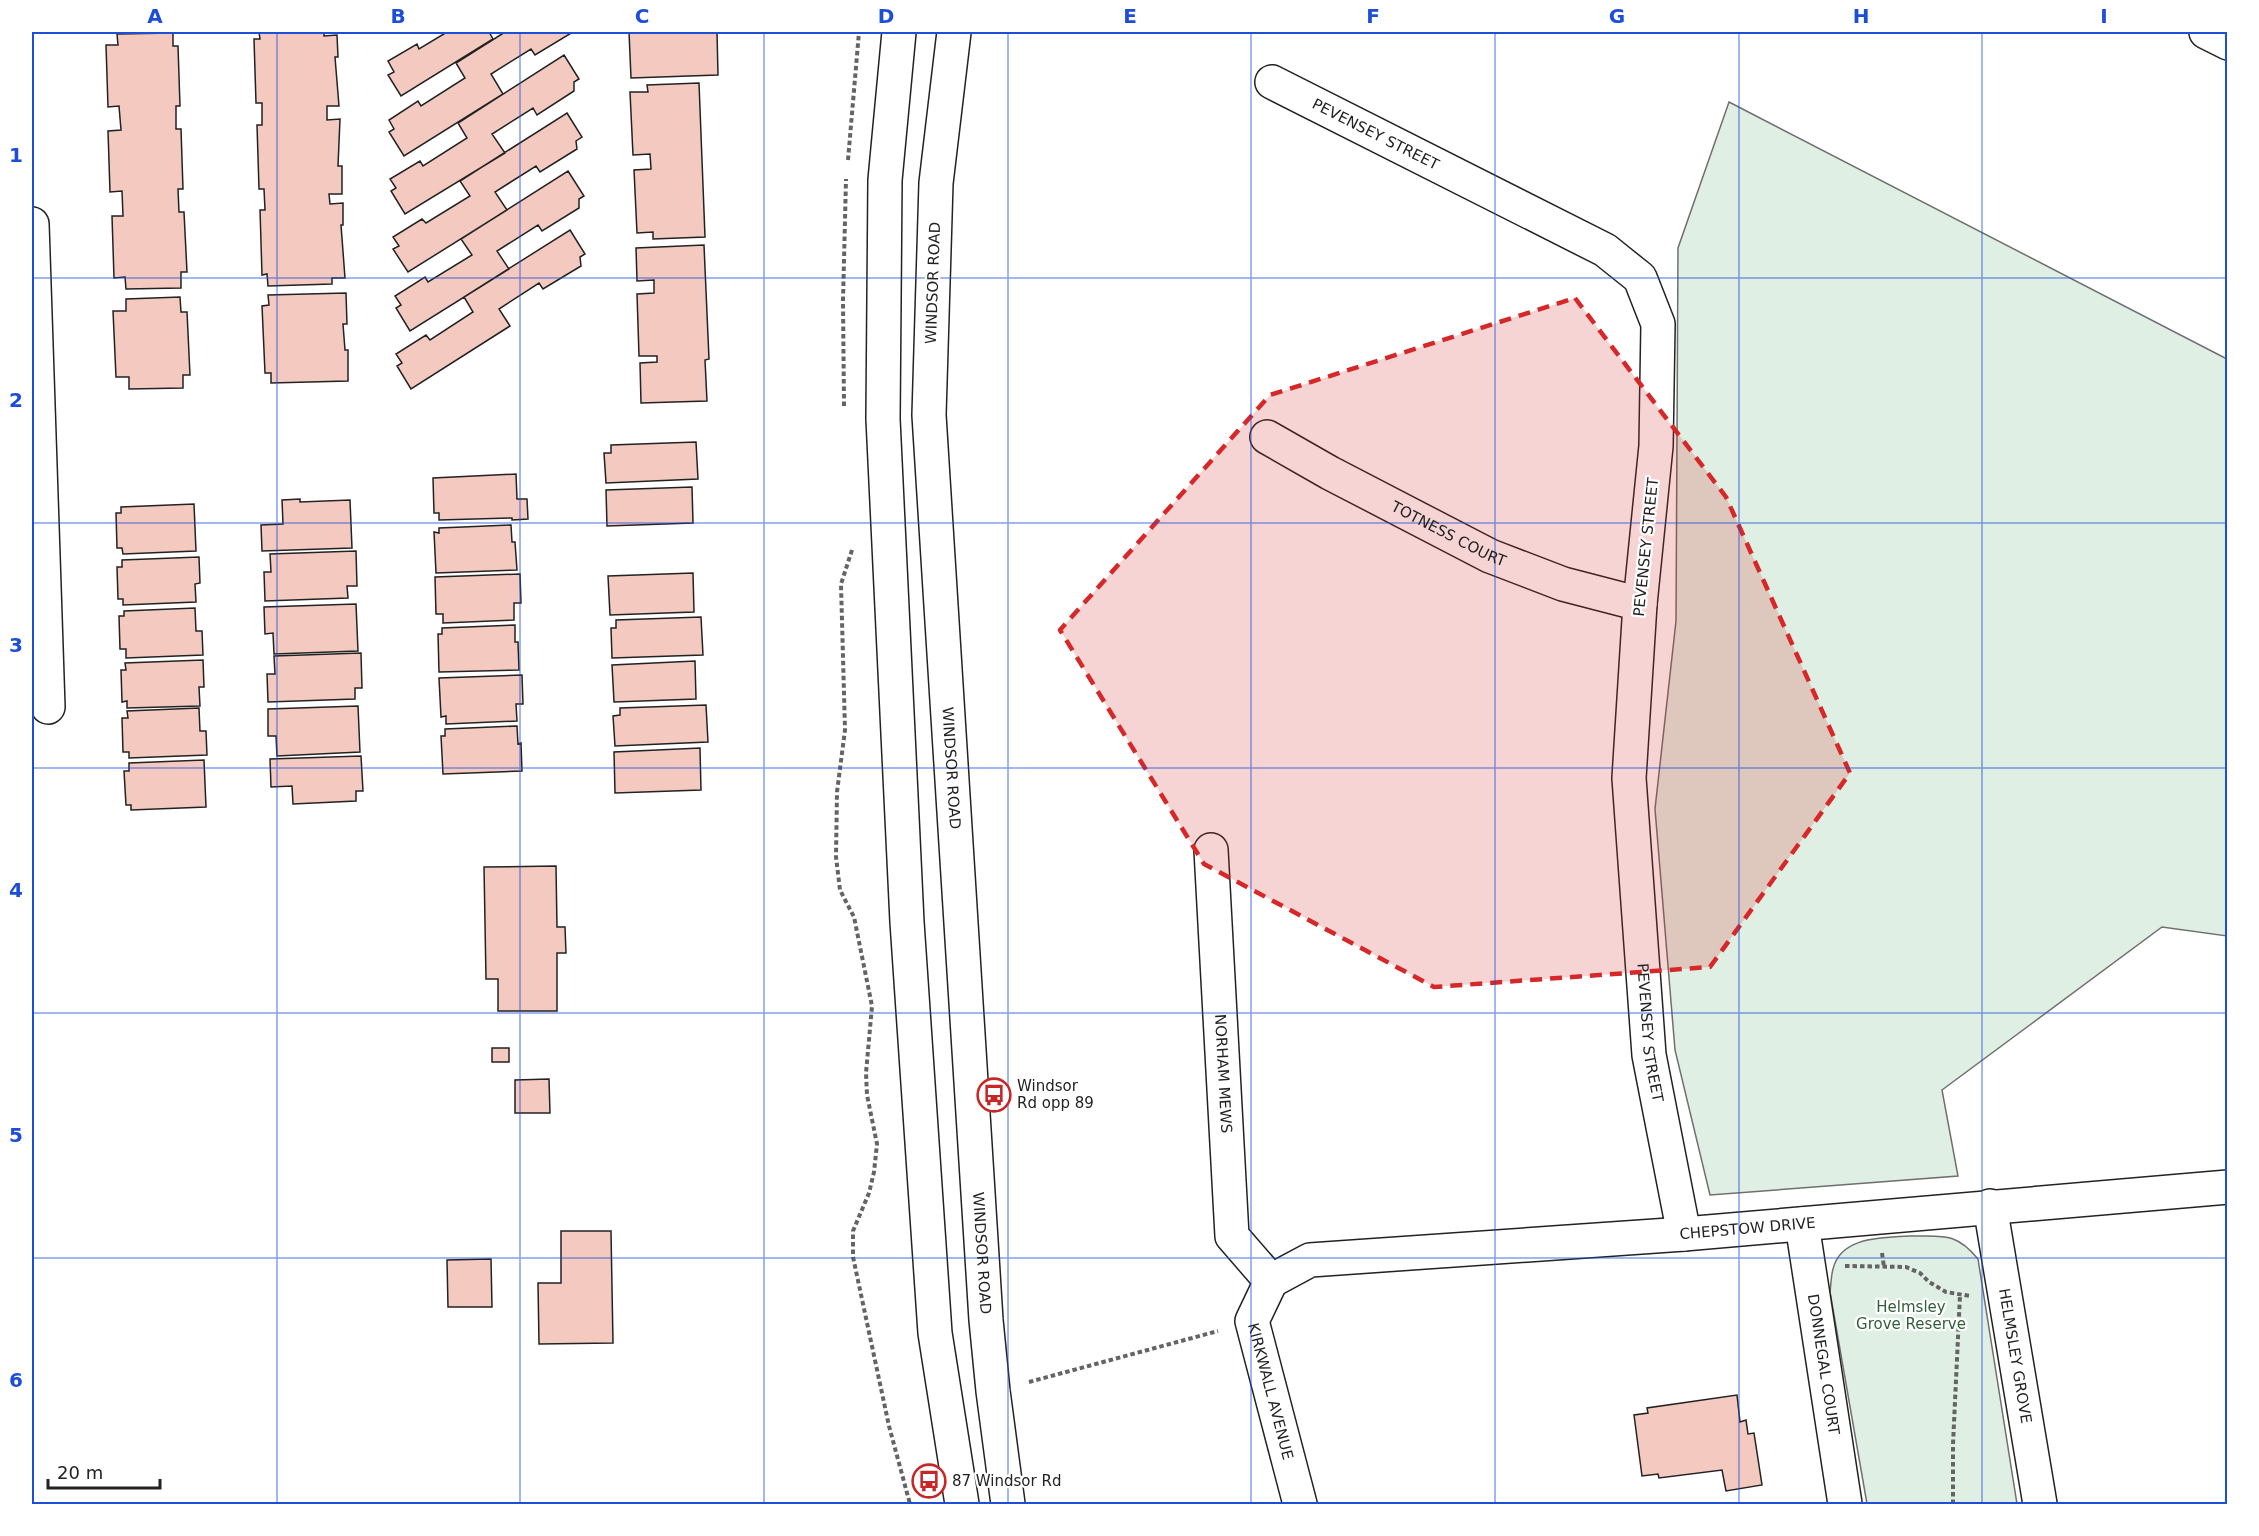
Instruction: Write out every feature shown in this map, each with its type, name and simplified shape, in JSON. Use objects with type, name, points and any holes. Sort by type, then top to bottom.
[{"type":"street","points":[[899,32],[885,180],[883,419],[907,922],[934,1321],[962,1504]]},
{"type":"street","name":"WINDSOR ROAD","points":[[954,32],[936,183],[929,415],[986,1320],[1008,1504]]},
{"type":"street","points":[[2206,32],[2228,43]]},
{"type":"street","name":"PEVENSEY STREET","points":[[1272,82],[1605,250],[1640,278],[1658,324],[1656,446],[1640,603],[1629,778],[1649,1055],[1684,1234]]},
{"type":"street","points":[[32,224],[48,707]]},
{"type":"street","name":"TOTNESS COURT","points":[[1267,437],[1330,473],[1490,556],[1563,584],[1640,603]]},
{"type":"street","name":"NORHAM MEWS","points":[[1211,850],[1232,1236],[1271,1281]]},
{"type":"street","name":"CHEPSTOW DRIVE","points":[[1271,1281],[1310,1260],[1684,1234],[2228,1187]]},
{"type":"street","name":"HELMSLEY GROVE","points":[[1990,1206],[2040,1504]]},
{"type":"street","name":"DONNEGAL COURT","points":[[1802,1224],[1845,1504]]},
{"type":"street","name":"KIRKWALL AVENUE","points":[[1271,1281],[1252,1321],[1300,1504]]},
{"type":"path","points":[[847,166],[859,32]]},
{"type":"path","points":[[844,414],[843,301],[846,178]]},
{"type":"path","points":[[852,548],[841,584],[845,730],[837,792],[836,857],[840,890],[854,917],[872,1006],[866,1073],[867,1095],[877,1144],[869,1193],[853,1231],[853,1257],[889,1426],[910,1504]]},
{"type":"path","points":[[1808,1265],[1906,1267],[1920,1273],[1929,1282],[1946,1292],[1960,1295],[1971,1296],[2004,1290]]},
{"type":"path","points":[[1953,1504],[1953,1444],[1960,1295]]},
{"type":"path","points":[[1028,1383],[1252,1321]]},
{"type":"highlighted area","points":[[1575,298],[1726,497],[1850,773],[1710,967],[1434,987],[1204,864],[1060,630],[1270,395]]},
{"type":"green space","points":[[1729,102],[2227,359],[2227,936],[2162,927],[1942,1090],[1958,1176],[1710,1195],[1675,1050],[1655,809],[1676,621],[1678,248]]},
{"type":"green space","name":"Helmsley Grove Reserve","points":[[1909,1236],[1947,1237],[1962,1244],[1978,1259],[2017,1504],[1867,1504],[1830,1292],[1832,1275],[1837,1258],[1854,1245],[1876,1239]]},
{"type":"building","points":[[259,32],[324,32],[324,36],[337,35],[338,57],[335,57],[339,106],[327,106],[327,120],[340,119],[338,166],[342,166],[342,194],[329,194],[330,204],[343,203],[343,225],[341,225],[345,278],[332,278],[332,284],[268,286],[267,274],[262,275],[260,210],[265,210],[264,189],[259,189],[257,125],[262,125],[262,103],[256,103],[254,39],[260,39]]},
{"type":"building","points":[[447,32],[489,32],[493,39],[401,96],[388,75],[394,72],[388,61],[417,44],[419,49]]},
{"type":"building","points":[[505,32],[573,32],[535,55],[531,49],[491,74],[503,94],[404,156],[389,132],[394,129],[389,120],[418,101],[421,106],[465,78],[456,63]]},
{"type":"building","points":[[629,32],[717,32],[718,75],[631,78]]},
{"type":"building","points":[[173,33],[173,46],[178,46],[180,106],[176,106],[176,129],[181,129],[183,189],[178,189],[179,212],[184,212],[187,272],[181,272],[181,288],[126,289],[125,277],[114,278],[112,216],[123,216],[122,191],[110,192],[108,131],[121,130],[119,106],[108,107],[106,45],[118,45],[117,34]]},
{"type":"building","points":[[564,55],[579,79],[574,82],[574,91],[537,115],[533,108],[492,134],[505,153],[405,214],[391,191],[396,188],[390,179],[420,161],[423,166],[467,138],[458,123]]},
{"type":"building","points":[[699,83],[705,237],[653,239],[653,232],[637,233],[634,170],[651,169],[650,154],[633,155],[630,92],[648,92],[647,85]]},
{"type":"building","points":[[567,113],[582,137],[576,141],[577,149],[540,172],[536,166],[495,192],[507,210],[408,272],[393,249],[399,246],[393,237],[422,219],[426,223],[470,196],[460,181]]},
{"type":"building","points":[[568,171],[584,196],[579,199],[579,208],[542,231],[538,225],[497,251],[509,269],[410,331],[396,308],[401,305],[395,296],[425,277],[428,282],[472,255],[461,239]]},
{"type":"building","points":[[570,230],[585,254],[580,257],[581,266],[543,289],[539,283],[499,309],[510,326],[411,389],[397,366],[402,363],[396,354],[426,335],[430,340],[473,312],[464,297]]},
{"type":"building","points":[[704,245],[709,359],[705,360],[707,401],[641,403],[640,363],[657,362],[657,356],[639,356],[637,294],[654,293],[654,280],[637,281],[636,248]]},
{"type":"building","points":[[346,293],[347,324],[343,324],[345,350],[348,350],[348,381],[271,383],[271,373],[265,373],[262,306],[269,305],[268,295]]},
{"type":"building","points":[[180,297],[181,312],[187,312],[190,375],[183,375],[183,388],[129,389],[129,377],[116,377],[113,311],[126,311],[126,299]]},
{"type":"building","points":[[696,442],[698,479],[606,483],[604,453],[611,453],[611,445]]},
{"type":"building","points":[[516,474],[517,499],[527,499],[528,519],[439,520],[439,513],[434,513],[433,478]]},
{"type":"building","points":[[692,487],[693,523],[607,526],[606,490]]},
{"type":"building","points":[[300,499],[300,502],[350,500],[352,548],[262,551],[261,525],[283,524],[282,500]]},
{"type":"building","points":[[194,504],[196,551],[123,554],[122,548],[117,548],[116,513],[121,513],[121,507]]},
{"type":"building","points":[[511,525],[517,570],[436,573],[434,532],[439,533],[439,528]]},
{"type":"building","points":[[356,551],[357,586],[347,586],[348,598],[265,601],[264,572],[271,572],[270,554]]},
{"type":"building","points":[[199,557],[200,583],[195,584],[196,602],[123,605],[123,599],[118,599],[117,567],[122,567],[122,560]]},
{"type":"building","points":[[693,573],[694,612],[610,615],[608,576]]},
{"type":"building","points":[[520,574],[521,603],[514,603],[514,620],[443,623],[443,614],[436,614],[435,577]]},
{"type":"building","points":[[356,604],[358,651],[274,654],[273,633],[265,634],[264,607]]},
{"type":"building","points":[[195,608],[196,631],[202,631],[203,655],[126,658],[126,649],[120,649],[119,616],[124,616],[124,611]]},
{"type":"building","points":[[701,617],[703,655],[612,658],[611,628],[616,628],[616,620]]},
{"type":"building","points":[[515,625],[519,670],[439,672],[438,634],[442,634],[442,628]]},
{"type":"building","points":[[361,653],[362,688],[355,688],[355,699],[268,702],[267,674],[275,674],[274,656]]},
{"type":"building","points":[[203,660],[204,687],[199,687],[200,706],[127,708],[127,701],[122,702],[121,670],[126,670],[125,663]]},
{"type":"building","points":[[695,661],[696,699],[614,702],[612,665]]},
{"type":"building","points":[[522,675],[523,704],[516,704],[517,721],[446,724],[446,716],[441,717],[439,678]]},
{"type":"building","points":[[706,705],[708,742],[615,746],[613,716],[620,715],[620,708]]},
{"type":"building","points":[[358,706],[360,752],[277,756],[276,736],[268,736],[268,709]]},
{"type":"building","points":[[199,708],[200,731],[206,731],[207,755],[129,758],[129,752],[123,752],[122,718],[128,718],[127,711]]},
{"type":"building","points":[[517,726],[518,744],[521,743],[522,771],[443,774],[441,736],[445,736],[445,729]]},
{"type":"building","points":[[700,748],[701,790],[615,793],[614,752]]},
{"type":"building","points":[[361,756],[363,791],[356,791],[356,801],[293,804],[292,786],[271,787],[270,759]]},
{"type":"building","points":[[204,760],[206,807],[131,810],[131,805],[126,805],[124,771],[129,771],[129,763]]},
{"type":"building","points":[[556,866],[557,927],[565,927],[566,953],[557,953],[557,1011],[498,1011],[498,979],[486,979],[484,867]]},
{"type":"building","points":[[492,1048],[509,1048],[509,1062],[492,1062]]},
{"type":"building","points":[[549,1079],[550,1113],[515,1113],[515,1080]]},
{"type":"building","points":[[561,1231],[611,1231],[613,1343],[539,1344],[538,1283],[561,1283]]},
{"type":"building","points":[[491,1259],[492,1307],[448,1307],[447,1260]]},
{"type":"building","points":[[1737,1395],[1740,1422],[1746,1420],[1748,1434],[1754,1433],[1762,1485],[1726,1491],[1722,1470],[1659,1478],[1658,1474],[1642,1476],[1634,1415],[1648,1413],[1647,1408]]},
{"type":"place","name":"Windsor Rd opp 89","points":[[994,1095]]},
{"type":"place","name":"87 Windsor Rd","points":[[929,1481]]}]
